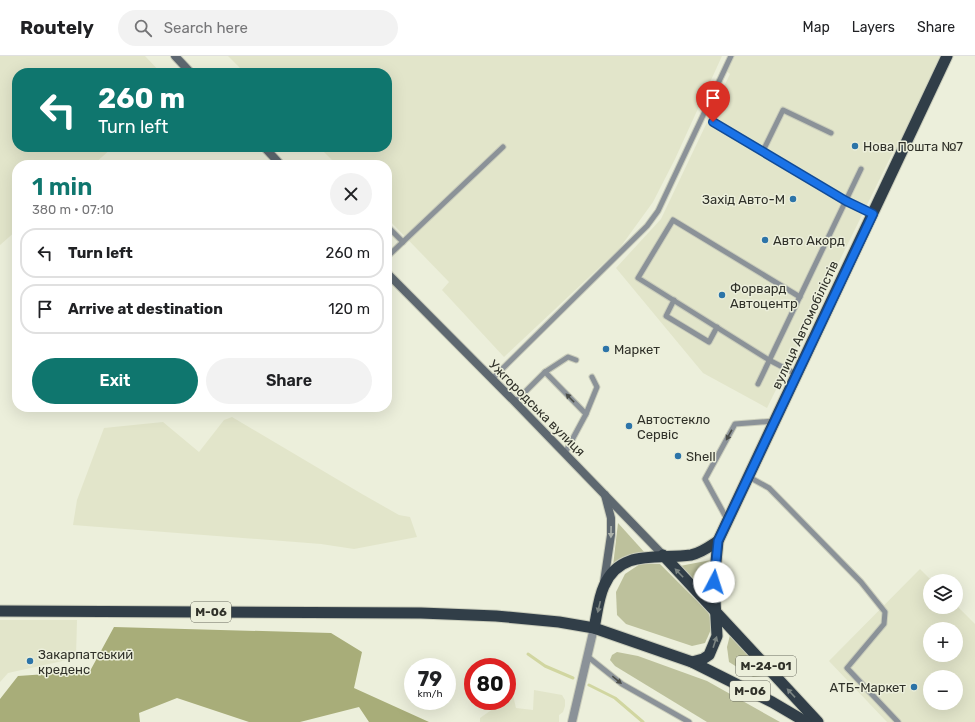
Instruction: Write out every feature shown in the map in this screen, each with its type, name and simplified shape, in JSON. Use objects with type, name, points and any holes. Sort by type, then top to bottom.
[{"type":"highway","name":"вулиця Автомобілістів","points":[[692,662],[703,659],[709,655],[717,636],[714,582],[718,541],[947,56]]},
{"type":"highway","points":[[594,628],[604,586],[618,568],[625,562],[640,558],[663,555],[692,555],[701,552],[718,541]]},
{"type":"highway","points":[[663,555],[715,610]]},
{"type":"highway","name":"М-24-01","points":[[715,610],[818,722]]},
{"type":"highway","name":"М-06","points":[[0,611],[421,613],[496,616],[559,622],[594,628],[692,662],[772,702],[806,722]]},
{"type":"main road","points":[[175,56],[186,68]]},
{"type":"main road","points":[[269,152],[276,160]]},
{"type":"main road","name":"Ужгородська вулиця","points":[[392,279],[515,402],[663,555]]},
{"type":"main road","points":[[604,586],[611,535],[611,518],[605,494]]},
{"type":"street","points":[[572,722],[594,628]]},
{"type":"lane","points":[[492,379],[647,226],[658,211],[731,56]]},
{"type":"lane","points":[[763,151],[783,110],[831,133]]},
{"type":"lane","points":[[713,122],[846,201],[873,214]]},
{"type":"lane","points":[[392,252],[503,147]]},
{"type":"lane","points":[[758,384],[861,170]]},
{"type":"lane","points":[[797,375],[769,360],[638,278],[673,220],[800,297]]},
{"type":"lane","points":[[392,231],[403,242]]},
{"type":"lane","points":[[674,300],[666,316],[709,342],[717,327]]},
{"type":"lane","points":[[515,402],[545,372],[568,357],[576,360]]},
{"type":"lane","points":[[545,372],[586,414]]},
{"type":"lane","points":[[565,453],[586,414],[597,387],[592,376]]},
{"type":"lane","points":[[728,521],[705,479],[735,424],[775,421]]},
{"type":"lane","points":[[749,476],[769,488],[861,582],[885,612],[884,624],[847,668],[898,722]]},
{"type":"lane","points":[[587,656],[622,684],[689,722]]},
{"type":"shaded area","points":[[0,56],[145,56],[156,68],[12,68],[12,152],[107,152],[99,160],[12,160],[12,234],[0,245]]},
{"type":"shaded area","points":[[228,56],[722,56],[675,159],[653,202],[619,249],[504,357],[442,290],[449,282],[392,223],[392,160],[332,160],[324,152],[392,152],[392,68],[240,68]]},
{"type":"shaded area","points":[[731,56],[947,56],[901,154],[894,150],[767,408],[703,373],[616,268],[661,219],[730,74],[725,70]]},
{"type":"shaded area","points":[[232,417],[399,515],[410,517],[417,537],[354,549],[321,544],[73,525],[77,500],[104,428],[163,422],[199,452],[224,420]]},
{"type":"shaded area","points":[[618,523],[646,554],[613,566]]},
{"type":"shaded area","points":[[711,560],[704,589],[680,566]]},
{"type":"shaded area","points":[[640,564],[660,564],[708,612],[713,625],[705,643],[692,646],[626,624],[617,615],[616,592],[625,574]]},
{"type":"shaded area","points":[[920,569],[925,574],[923,574],[923,614],[963,614],[963,612],[975,624],[975,722],[887,722],[829,661]]},
{"type":"shaded area","points":[[0,620],[77,620],[76,658],[8,673],[0,682]]},
{"type":"shaded area","points":[[730,635],[765,671],[762,676],[753,677],[729,662],[727,647]]},
{"type":"shaded area","points":[[617,652],[638,656],[707,681],[780,722],[707,722],[615,666],[610,660],[612,655]]},
{"type":"shaded area","points":[[534,690],[562,695],[565,700],[563,712],[559,715],[559,722],[480,722],[480,718],[491,710],[516,710],[516,708],[533,710]]},
{"type":"green space","points":[[114,627],[331,633],[362,652],[354,688],[429,722],[369,722],[359,707],[300,722],[249,722],[177,698],[139,713],[140,722],[0,722],[0,699],[18,676],[90,671]]},
{"type":"waterway","points":[[528,654],[545,666],[573,678]]},
{"type":"waterway","points":[[589,685],[615,698],[643,722]]},
{"type":"place","name":"Нова Пошта №7","points":[[855,146]]},
{"type":"place","name":"Захід Авто-М","points":[[793,199]]},
{"type":"place","name":"Авто Акорд","points":[[765,240]]},
{"type":"place","name":"Форвард Автоцентр","points":[[722,295]]},
{"type":"place","name":"Маркет","points":[[606,349]]},
{"type":"place","name":"Автостекло Сервіс","points":[[629,426]]},
{"type":"place","name":"Shell","points":[[678,456]]},
{"type":"place","name":"Закарпатський креденс","points":[[30,661]]},
{"type":"place","name":"АТБ-Маркет","points":[[914,687]]},
{"type":"route","points":[[713,122],[846,201],[873,214],[718,541],[714,582]]}]
